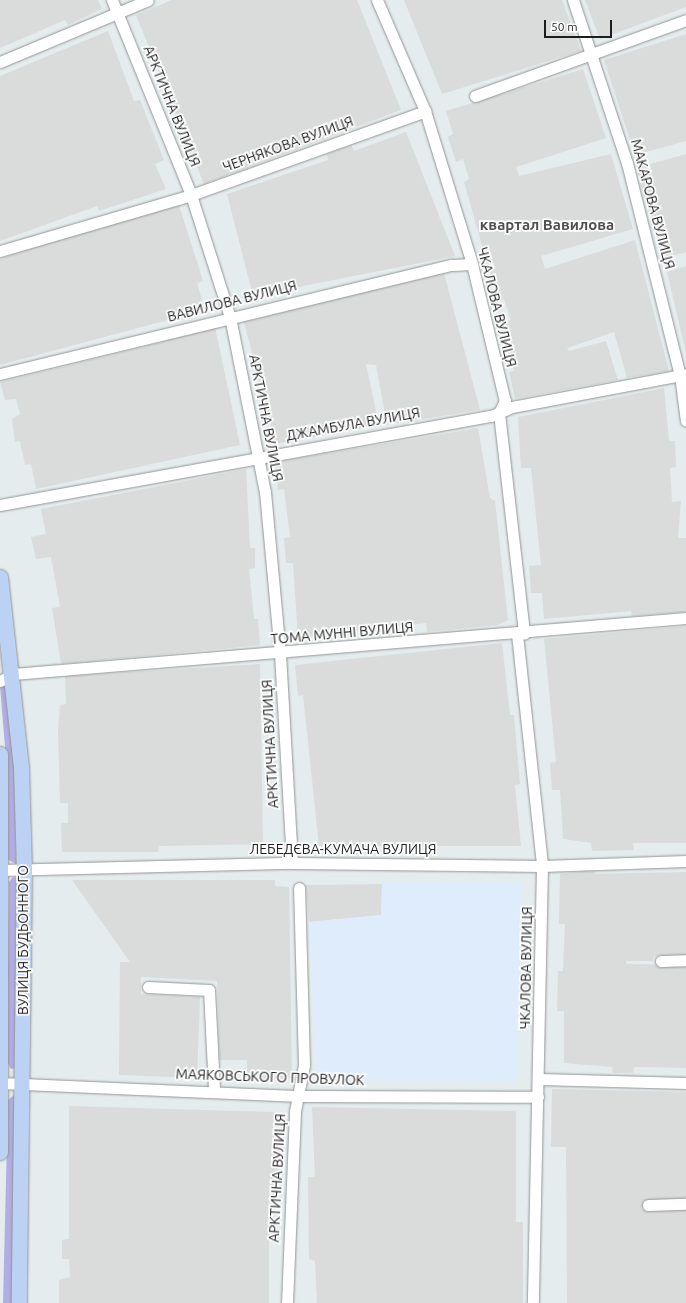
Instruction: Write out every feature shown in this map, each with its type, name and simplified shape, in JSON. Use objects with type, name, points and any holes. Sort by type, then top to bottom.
[{"type":"main road","name":"ВУЛИЦЯ БУДЬОННОГО","points":[[0,577],[6,678],[24,870],[23,1083],[19,1303]]},
{"type":"main road","name":"ВУЛИЦЯ БУДЬОННОГО","points":[[0,754],[0,1152]]},
{"type":"street","name":"АРКТИЧНА ВУЛИЦЯ","points":[[112,0],[192,195],[230,317],[259,456],[280,654],[292,863]]},
{"type":"street","points":[[0,62],[148,0]]},
{"type":"street","name":"ЧКАЛОВА ВУЛИЦЯ","points":[[377,0],[425,111],[472,264],[505,400],[499,413],[542,866],[539,1079],[533,1303]]},
{"type":"street","name":"МАКАРОВА ВУЛИЦЯ","points":[[573,0],[593,53],[622,144],[683,375],[686,421]]},
{"type":"street","points":[[475,96],[686,20]]},
{"type":"street","name":"ЧЕРНЯКОВА ВУЛИЦЯ","points":[[0,251],[192,195],[425,111]]},
{"type":"street","name":"ВАВИЛОВА ВУЛИЦЯ","points":[[0,374],[230,317],[458,263],[472,264]]},
{"type":"street","name":"ДЖАМБУЛА ВУЛИЦЯ","points":[[0,505],[259,456],[499,413],[512,407],[683,375]]},
{"type":"street","name":"ТОМА МУННІ ВУЛИЦЯ","points":[[6,678],[521,634],[686,618]]},
{"type":"street","name":"ЛЕБЕДЄВА-КУМАЧА ВУЛИЦЯ","points":[[1,870],[292,863],[542,866],[686,861]]},
{"type":"street","name":"АРКТИЧНА ВУЛИЦЯ","points":[[287,1303],[295,1111],[301,1096],[304,1065],[299,888]]},
{"type":"street","points":[[661,961],[686,960]]},
{"type":"street","points":[[148,987],[209,990],[214,1090]]},
{"type":"street","points":[[539,1079],[686,1083]]},
{"type":"street","name":"МАЯКОВСЬКОГО ПРОВУЛОК","points":[[0,1082],[214,1090],[301,1096],[538,1097]]},
{"type":"street","points":[[648,1206],[686,1204]]},
{"type":"shaded area","points":[[0,0],[98,0],[102,9],[68,25],[65,20],[0,48]]},
{"type":"shaded area","points":[[172,0],[357,0],[401,110],[204,184],[136,15]]},
{"type":"shaded area","points":[[404,0],[562,0],[581,51],[442,94]]},
{"type":"shaded area","points":[[585,0],[686,0],[686,7],[600,39]]},
{"type":"shaded area","points":[[108,31],[134,101],[140,100],[164,160],[155,164],[166,189],[99,211],[97,206],[0,241],[0,76]]},
{"type":"shaded area","points":[[686,34],[686,141],[635,155],[604,60]]},
{"type":"shaded area","points":[[583,69],[606,138],[516,167],[519,176],[611,154],[633,229],[541,256],[545,269],[635,240],[669,371],[627,378],[614,332],[567,348],[569,351],[606,341],[618,380],[515,399],[509,372],[514,371],[508,348],[512,346],[506,323],[511,320],[504,299],[498,302],[464,182],[469,179],[463,159],[456,162],[448,137],[453,134],[446,111]]},
{"type":"shaded area","points":[[406,132],[455,256],[253,296],[227,194],[328,160],[327,154],[351,145],[354,151]]},
{"type":"shaded area","points":[[686,154],[686,252],[663,258],[636,168]]},
{"type":"shaded area","points":[[179,205],[203,281],[197,283],[205,310],[0,365],[0,259],[66,236]]},
{"type":"shaded area","points":[[686,266],[686,353],[667,272]]},
{"type":"shaded area","points":[[444,273],[480,410],[387,425],[376,365],[366,364],[379,425],[276,444],[244,322]]},
{"type":"shaded area","points":[[215,327],[240,445],[36,489],[31,464],[25,465],[20,441],[15,442],[12,419],[20,414],[16,399],[5,400],[0,382],[167,341],[166,336]]},
{"type":"shaded area","points":[[664,388],[669,441],[675,441],[676,467],[670,468],[672,502],[681,501],[678,538],[686,538],[686,612],[632,616],[631,611],[544,619],[542,593],[531,593],[529,566],[541,565],[531,468],[521,468],[518,417]]},
{"type":"shaded area","points":[[478,428],[490,498],[495,501],[508,620],[498,625],[427,632],[426,623],[298,638],[293,563],[286,563],[284,538],[290,537],[284,489],[278,490],[274,462]]},
{"type":"shaded area","points":[[246,469],[250,548],[255,548],[255,568],[249,569],[254,619],[258,619],[260,645],[61,664],[52,608],[60,607],[51,557],[36,559],[31,537],[46,534],[41,509]]},
{"type":"shaded area","points":[[686,626],[686,843],[633,843],[634,850],[592,851],[591,843],[563,839],[560,790],[552,790],[550,763],[556,762],[544,639]]},
{"type":"shaded area","points":[[502,643],[510,715],[514,715],[520,784],[515,785],[521,846],[319,846],[303,695],[298,696],[295,665]]},
{"type":"shaded area","points":[[260,664],[263,844],[159,846],[158,852],[62,852],[61,823],[68,823],[68,803],[60,803],[58,731],[60,705],[66,704],[65,676]]},
{"type":"shaded area","points":[[8,681],[15,756],[16,864],[7,859],[6,759],[0,686]]},
{"type":"shaded area","points":[[595,870],[595,874],[686,872],[686,955],[654,956],[653,961],[626,961],[626,964],[686,965],[686,1068],[634,1067],[633,1073],[613,1073],[612,1067],[564,1063],[564,1011],[557,1011],[558,971],[563,971],[565,924],[559,924],[560,874]]},
{"type":"shaded area","points":[[13,877],[17,878],[16,1068],[11,1069],[7,1062],[9,882]]},
{"type":"shaded area","points":[[72,880],[275,880],[275,886],[289,887],[292,1079],[247,1079],[247,1060],[219,1060],[217,981],[141,977],[141,994],[200,997],[197,1078],[119,1075],[120,962],[130,962]]},
{"type":"shaded area","points":[[394,881],[521,881],[518,1081],[317,1080],[309,922],[381,915],[382,884]]},
{"type":"shaded area","points":[[382,884],[381,915],[309,922],[306,885]]},
{"type":"shaded area","points":[[552,1089],[686,1092],[686,1200],[643,1201],[643,1210],[686,1209],[686,1303],[567,1303],[566,1147],[551,1147]]},
{"type":"shaded area","points":[[13,1096],[16,1097],[13,1303],[3,1303],[8,1100]]},
{"type":"shaded area","points":[[69,1106],[274,1112],[274,1145],[279,1148],[277,1202],[269,1203],[269,1303],[59,1303],[59,1280],[70,1277],[69,1259],[62,1259],[62,1240],[69,1239]]},
{"type":"shaded area","points":[[312,1107],[516,1111],[516,1222],[523,1222],[523,1303],[317,1303],[315,1261],[309,1259],[308,1177],[315,1177]]},
{"type":"district","name":"квартал Вавилова","points":[[547,225]]}]
